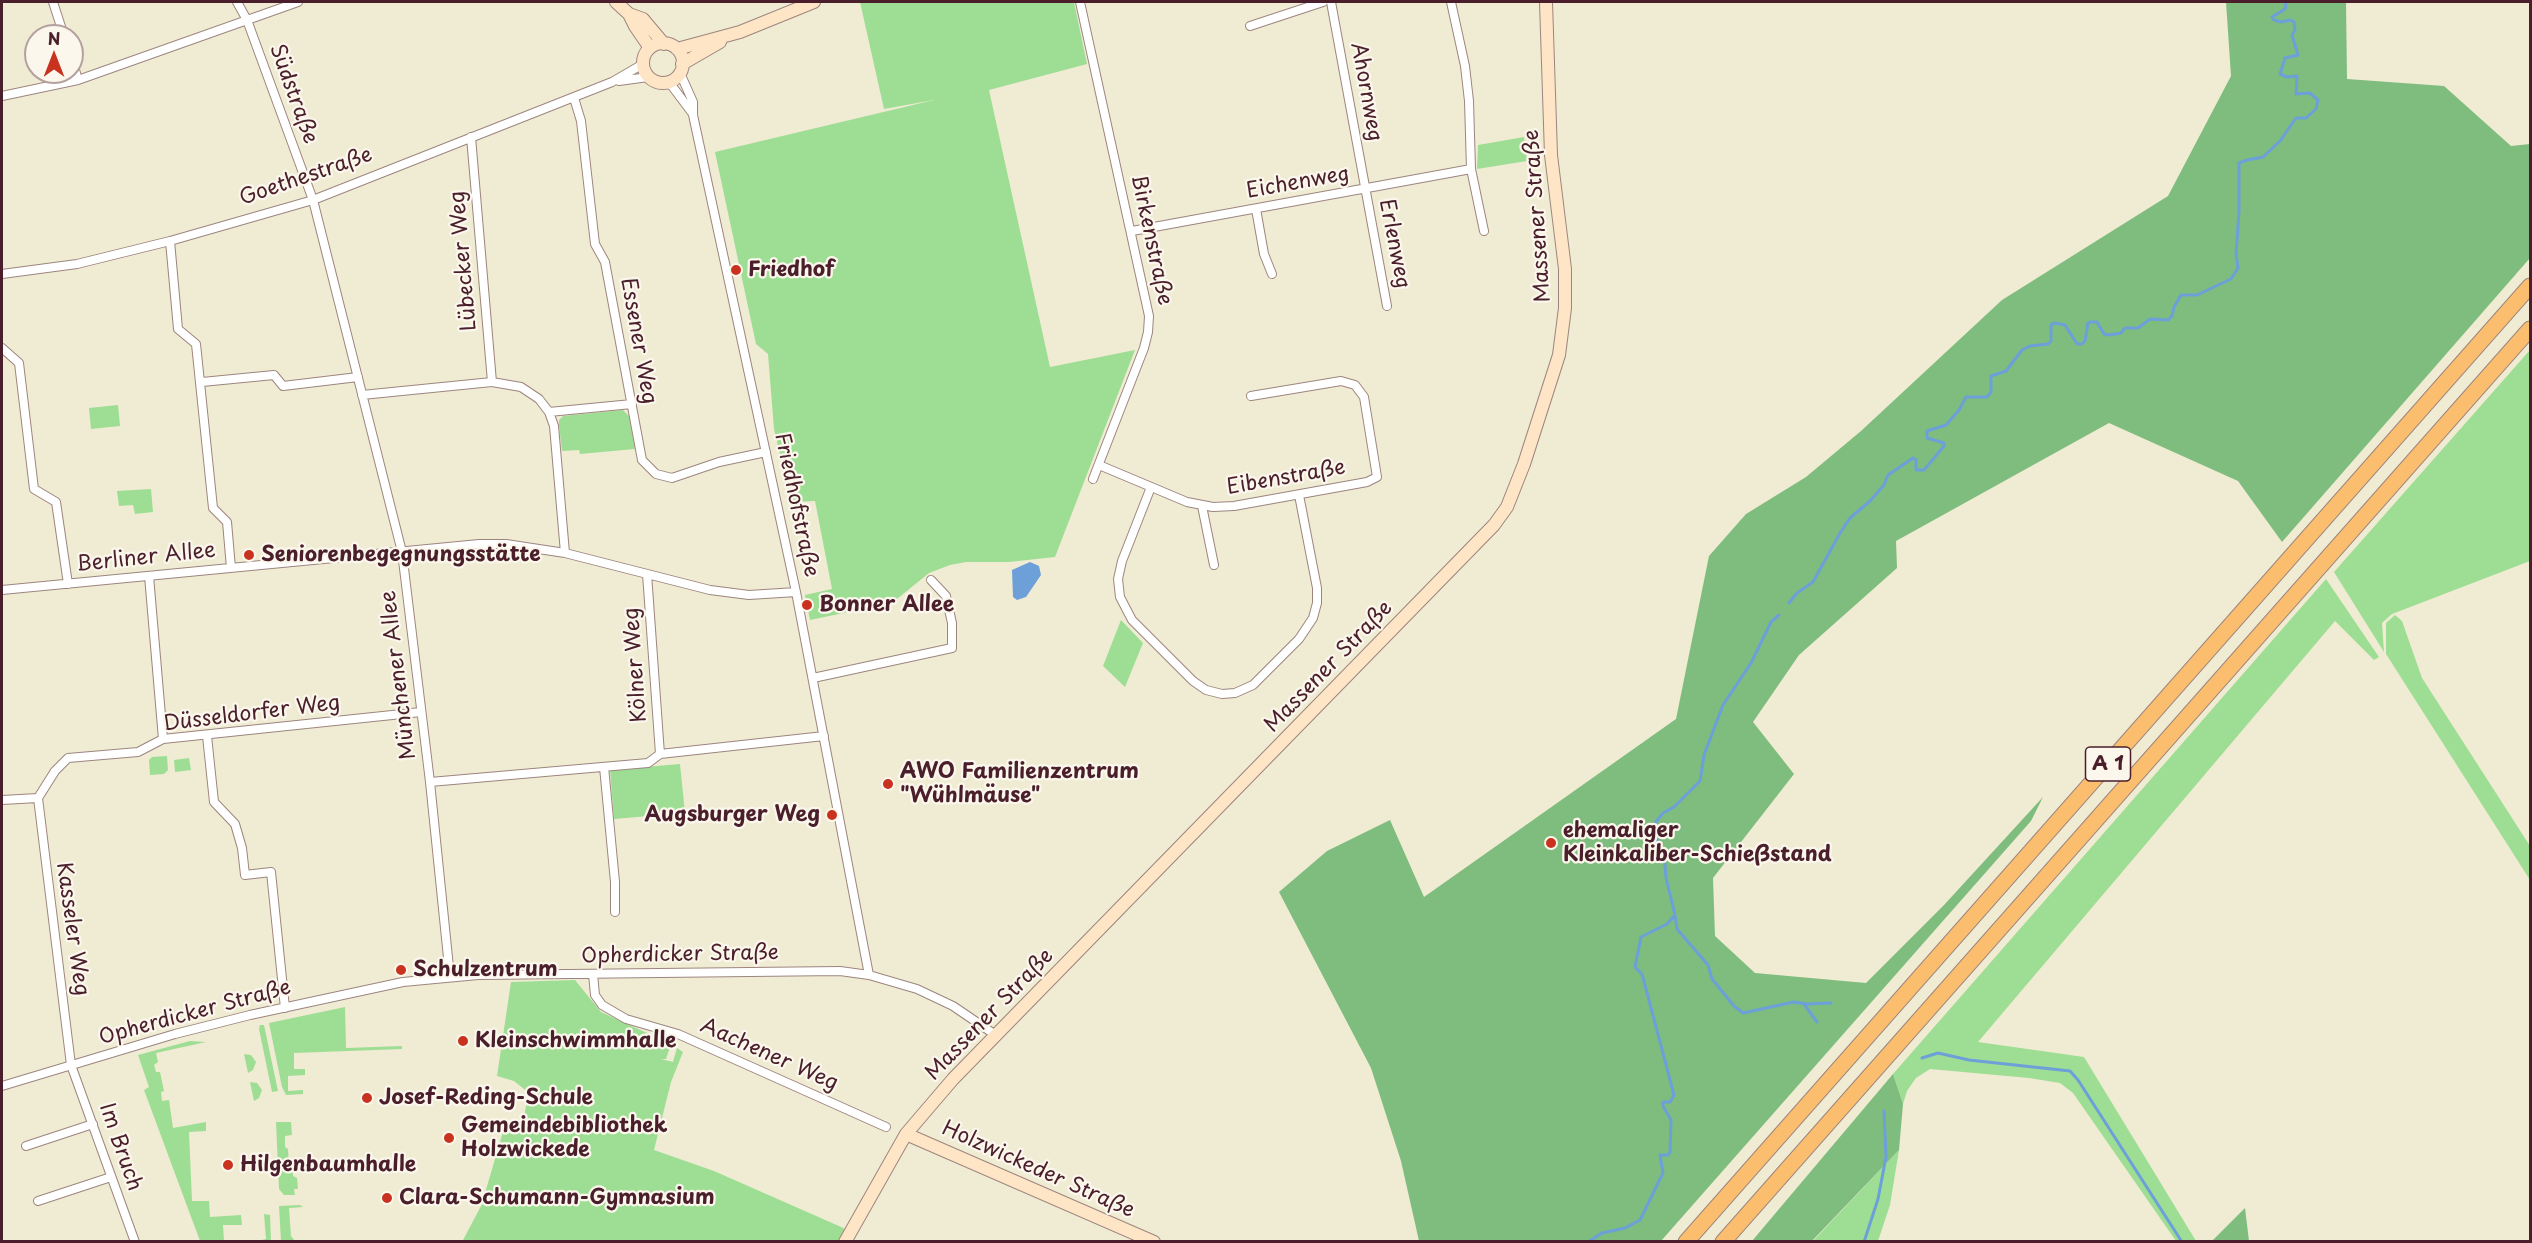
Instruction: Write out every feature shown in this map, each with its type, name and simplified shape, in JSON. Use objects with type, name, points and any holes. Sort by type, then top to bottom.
[{"type":"highway","name":"A 1","points":[[1686,1242],[2530,286]]},
{"type":"highway","name":"A 1","points":[[1723,1242],[2530,328]]},
{"type":"street","points":[[53,2],[60,24]]},
{"type":"street","name":"Südstraße","points":[[237,2],[247,20],[313,200]]},
{"type":"street","points":[[84,78],[298,2]]},
{"type":"street","points":[[616,2],[629,14],[650,48]]},
{"type":"street","points":[[629,14],[643,19],[664,44],[677,50],[740,32],[814,2]]},
{"type":"street","name":"Birkenstraße","points":[[1080,2],[1148,307],[1148,332],[1094,479]]},
{"type":"street","points":[[1250,26],[1323,2]]},
{"type":"street","name":"Ahornweg","points":[[1331,2],[1365,189]]},
{"type":"street","points":[[1451,2],[1465,66],[1469,101],[1471,169],[1484,231]]},
{"type":"street","name":"Massener Straße","points":[[845,1242],[906,1134],[953,1079],[1494,525],[1507,507],[1528,453],[1559,355],[1565,308],[1565,269],[1551,155],[1546,2]]},
{"type":"street","points":[[669,82],[681,69],[740,32]]},
{"type":"street","points":[[648,76],[643,64],[646,52],[650,48],[664,44]]},
{"type":"street","points":[[677,50],[681,69]]},
{"type":"street","name":"Goethestraße","points":[[2,274],[77,264],[170,241],[313,200],[574,98],[612,82],[643,64]]},
{"type":"street","name":"Friedhofstraße","points":[[681,69],[693,102],[693,115],[796,592],[869,975]]},
{"type":"street","name":"Goethestraße","points":[[612,82],[648,76],[654,81],[669,82]]},
{"type":"street","name":"Friedhofstraße","points":[[669,82],[693,115]]},
{"type":"street","points":[[2,96],[59,84]]},
{"type":"street","name":"Essener Weg","points":[[574,98],[581,121],[595,244],[605,262],[642,460],[651,471],[661,477],[679,476],[719,462],[766,452]]},
{"type":"street","name":"Lübecker Weg","points":[[471,137],[492,382]]},
{"type":"street","name":"Eichenweg","points":[[1132,231],[1471,169]]},
{"type":"street","name":"Erlenweg","points":[[1365,189],[1388,306]]},
{"type":"street","name":"Münchener Allee","points":[[313,200],[402,552],[430,782],[450,977]]},
{"type":"street","points":[[1256,209],[1264,254],[1272,274]]},
{"type":"street","points":[[170,241],[178,329],[196,344],[202,382],[213,508],[227,522],[231,568]]},
{"type":"street","points":[[2,348],[19,363],[34,489],[56,502],[68,584]]},
{"type":"street","points":[[202,382],[274,375],[283,386],[358,376]]},
{"type":"street","name":"Eibenstraße","points":[[1099,465],[1202,506],[1234,506],[1367,482],[1377,477],[1364,397],[1355,385],[1341,381],[1251,396]]},
{"type":"street","points":[[362,395],[492,382],[521,387],[539,399],[549,412],[554,426],[565,553]]},
{"type":"street","points":[[549,412],[632,404]]},
{"type":"street","points":[[1151,487],[1122,561],[1118,579],[1120,597],[1132,620],[1193,681],[1206,690],[1222,694],[1235,693],[1253,685],[1299,639],[1313,618],[1317,603],[1317,588],[1299,495]]},
{"type":"street","points":[[1202,506],[1214,565]]},
{"type":"street","points":[[402,552],[479,544],[506,544],[565,553],[728,593],[777,595],[796,592]]},
{"type":"street","name":"Berliner Allee","points":[[2,590],[402,552]]},
{"type":"street","name":"Kölner Weg","points":[[648,574],[660,754]]},
{"type":"street","points":[[150,576],[163,740]]},
{"type":"street","points":[[813,678],[952,648],[952,623],[946,596],[931,580]]},
{"type":"street","name":"Düsseldorfer Weg","points":[[38,798],[55,771],[68,758],[138,752],[163,740],[421,712]]},
{"type":"street","points":[[207,736],[214,802],[235,824],[242,848],[245,875],[271,872],[285,1008]]},
{"type":"street","points":[[430,782],[648,763],[660,754],[824,736]]},
{"type":"street","points":[[604,767],[615,882],[615,912]]},
{"type":"street","points":[[2,800],[38,798]]},
{"type":"street","name":"Kasseler Weg","points":[[38,798],[71,1065]]},
{"type":"street","name":"Opherdicker Straße","points":[[2,1086],[175,1034],[403,982],[450,977],[840,971],[869,975],[917,989],[953,1006],[997,1036]]},
{"type":"street","name":"Aachener Weg","points":[[593,974],[595,995],[602,1005],[626,1018],[678,1034],[885,1127]]},
{"type":"street","name":"Im Bruch","points":[[71,1065],[135,1242]]},
{"type":"street","points":[[26,1146],[93,1124]]},
{"type":"street","name":"Holzwickeder Straße","points":[[906,1134],[1154,1242]]},
{"type":"street","points":[[38,1202],[111,1177]]},
{"type":"green space","points":[[860,2],[1074,2],[1087,64],[989,90],[1050,367],[1135,350],[1055,557],[950,565],[929,573],[892,603],[810,620],[805,595],[832,589],[815,501],[791,502],[774,429],[768,354],[756,344],[715,152],[934,100],[884,109]]},
{"type":"green space","points":[[2226,2],[2346,2],[2347,79],[2444,86],[2511,146],[2530,144],[2530,258],[2282,542],[2238,481],[2109,423],[1896,541],[1897,568],[1799,655],[1753,722],[1794,774],[1713,878],[1715,936],[1755,973],[1866,983],[1944,905],[2043,797],[2031,821],[1661,1241],[1419,1241],[1401,1161],[1371,1068],[1279,892],[1327,851],[1390,820],[1424,897],[1676,719],[1709,556],[1746,514],[1806,477],[1861,431],[2002,300],[2168,196],[2231,76]]},
{"type":"green space","points":[[1524,137],[1527,161],[1477,169],[1478,145]]},
{"type":"green space","points":[[2530,350],[2530,561],[2392,614],[2382,623],[2384,652],[2334,572]]},
{"type":"green space","points":[[118,405],[120,426],[91,429],[89,408]]},
{"type":"green space","points":[[623,410],[629,416],[635,449],[580,454],[579,450],[562,451],[559,420],[563,416]]},
{"type":"green space","points":[[151,489],[153,512],[135,514],[133,505],[119,506],[117,491]]},
{"type":"green space","points":[[2326,579],[2379,657],[2374,660],[2335,621],[1978,1042],[2084,1057],[2196,1241],[2176,1241],[2073,1093],[2060,1083],[1930,1069],[1916,1078],[1907,1091],[1903,1104],[1893,1074]]},
{"type":"green space","points":[[2395,615],[2402,621],[2422,678],[2530,846],[2530,880],[2386,654],[2386,623]]},
{"type":"green space","points":[[1121,620],[1143,643],[1125,687],[1103,666]]},
{"type":"green space","points":[[167,756],[168,770],[164,774],[150,775],[149,760],[152,757]]},
{"type":"green space","points":[[189,758],[191,770],[175,772],[174,760]]},
{"type":"green space","points":[[680,764],[685,813],[614,819],[610,770]]},
{"type":"green space","points":[[575,980],[601,1012],[671,1044],[666,1059],[661,1059],[673,1062],[677,1048],[683,1052],[671,1082],[654,1150],[714,1171],[848,1230],[842,1242],[462,1242],[481,1206],[480,1210],[505,1125],[521,1129],[529,1093],[514,1081],[497,1076],[511,982]]},
{"type":"green space","points":[[345,1007],[346,1048],[402,1046],[402,1049],[294,1053],[294,1069],[305,1069],[305,1075],[288,1076],[288,1091],[303,1090],[303,1094],[286,1095],[282,1087],[269,1023]]},
{"type":"green space","points":[[260,1025],[264,1025],[278,1091],[272,1092]]},
{"type":"green space","points":[[190,1041],[206,1042],[156,1053],[158,1062],[154,1065],[156,1072],[160,1072],[164,1091],[161,1092],[162,1101],[169,1100],[173,1128],[206,1122],[206,1131],[189,1132],[192,1201],[209,1201],[210,1217],[241,1215],[242,1225],[223,1225],[224,1241],[200,1241],[144,1090],[149,1087],[138,1055]]},
{"type":"green space","points":[[244,1054],[251,1055],[256,1062],[253,1070],[248,1073]]},
{"type":"green space","points":[[1893,1074],[1903,1104],[1899,1150],[1812,1241],[1752,1241]]},
{"type":"green space","points":[[250,1082],[257,1083],[262,1090],[259,1098],[254,1101]]},
{"type":"green space","points":[[276,1122],[291,1122],[292,1135],[285,1136],[285,1147],[288,1149],[293,1176],[297,1178],[298,1189],[294,1189],[295,1195],[284,1195],[279,1189]]},
{"type":"green space","points":[[1899,1150],[1890,1205],[1878,1241],[1812,1242]]},
{"type":"green space","points":[[300,1205],[303,1207],[289,1208],[291,1236],[295,1241],[281,1241],[279,1206]]},
{"type":"green space","points":[[2245,1208],[2249,1241],[2212,1241]]},
{"type":"green space","points":[[264,1214],[270,1215],[271,1241],[257,1241],[266,1239]]},
{"type":"water","points":[[1030,562],[1039,566],[1041,575],[1026,597],[1017,600],[1013,597],[1012,570]]},
{"type":"waterway","points":[[1789,603],[1797,593],[1813,582],[1850,518],[1870,501],[1884,485],[1888,475],[1913,458],[1916,460],[1916,470],[1924,470],[1944,446],[1944,443],[1927,438],[1927,431],[1946,425],[1959,410],[1966,397],[1987,397],[1991,392],[1991,376],[2006,371],[2022,350],[2030,346],[2048,344],[2051,341],[2051,325],[2054,323],[2065,325],[2077,344],[2082,344],[2085,341],[2088,323],[2097,322],[2104,334],[2109,335],[2121,333],[2125,328],[2138,328],[2150,319],[2168,320],[2181,295],[2197,295],[2231,279],[2238,268],[2236,254],[2239,163],[2263,157],[2280,141],[2296,118],[2306,118],[2316,109],[2318,100],[2310,93],[2296,94],[2297,76],[2287,77],[2280,74],[2285,58],[2298,55],[2292,35],[2295,30],[2294,22],[2290,20],[2281,22],[2272,17],[2285,9],[2286,2]]},
{"type":"waterway","points":[[1588,1242],[1602,1233],[1625,1228],[1640,1220],[1663,1173],[1660,1155],[1668,1155],[1670,1152],[1671,1120],[1663,1102],[1670,1102],[1674,1095],[1642,974],[1635,967],[1641,937],[1667,924],[1675,915],[1665,865],[1659,854],[1655,823],[1663,813],[1674,807],[1700,781],[1704,755],[1723,705],[1751,663],[1771,622],[1779,615]]},
{"type":"waterway","points":[[1675,916],[1677,929],[1708,965],[1712,979],[1734,1006],[1743,1013],[1794,1002],[1831,1003]]},
{"type":"waterway","points":[[1804,1004],[1817,1022]]},
{"type":"waterway","points":[[1922,1058],[1938,1053],[1969,1060],[2070,1071],[2182,1242]]},
{"type":"waterway","points":[[1864,1242],[1878,1199],[1886,1157],[1884,1111]]},
{"type":"place","name":"Friedhof","points":[[736,270]]},
{"type":"place","name":"Seniorenbegegnungsstätte","points":[[249,555]]},
{"type":"place","name":"Bonner Allee","points":[[807,605]]},
{"type":"place","name":"AWO Familienzentrum \"Wühlmäuse\"","points":[[888,784]]},
{"type":"place","name":"Augsburger Weg","points":[[832,815]]},
{"type":"place","name":"ehemaliger Kleinkaliber-Schießstand","points":[[1551,843]]},
{"type":"place","name":"Schulzentrum","points":[[401,970]]},
{"type":"place","name":"Kleinschwimmhalle","points":[[463,1041]]},
{"type":"place","name":"Josef-Reding-Schule","points":[[367,1098]]},
{"type":"place","name":"Gemeindebibliothek Holzwickede","points":[[449,1138]]},
{"type":"place","name":"Hilgenbaumhalle","points":[[228,1165]]},
{"type":"place","name":"Clara-Schumann-Gymnasium","points":[[387,1198]]}]
